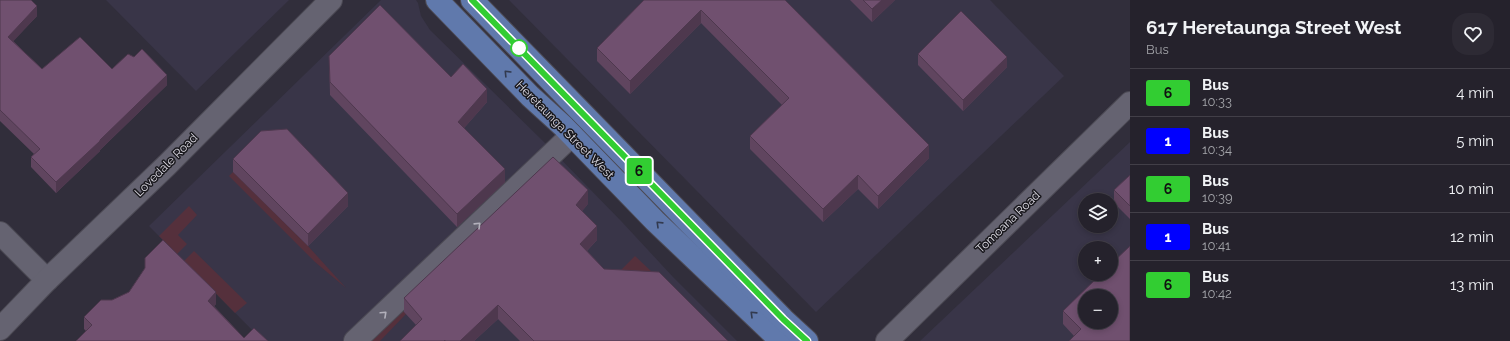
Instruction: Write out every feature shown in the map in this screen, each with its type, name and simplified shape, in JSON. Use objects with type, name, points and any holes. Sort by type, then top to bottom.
[{"type":"main road","name":"Heretaunga Street West","points":[[437,0],[530,96],[572,135],[655,221],[781,341]]},
{"type":"main road","name":"Heretaunga Street West","points":[[472,0],[783,319],[807,341]]},
{"type":"street","name":"Lovedale Road","points":[[0,329],[47,280],[166,165],[331,0]]},
{"type":"street","name":"Tomoana Road","points":[[887,341],[1130,103]]},
{"type":"street","points":[[355,341],[572,135]]},
{"type":"street","points":[[0,233],[47,280]]},
{"type":"shaded area","points":[[106,0],[289,0],[196,91]]},
{"type":"shaded area","points":[[381,0],[416,0],[421,16],[430,30],[546,144],[673,277],[737,341],[263,341],[149,226]]},
{"type":"shaded area","points":[[509,0],[990,0],[1064,76],[816,312]]},
{"type":"shaded area","points":[[1130,142],[1130,341],[920,341]]},
{"type":"shaded area","points":[[233,172],[308,246],[346,288],[315,262],[229,176]]},
{"type":"shaded area","points":[[189,206],[197,215],[178,235],[187,244],[177,254],[159,236]]},
{"type":"shaded area","points":[[194,251],[247,303],[235,313],[184,261]]},
{"type":"shaded area","points":[[635,256],[670,289],[608,283]]},
{"type":"shaded area","points":[[400,308],[406,314],[380,341],[369,341]]},
{"type":"building","points":[[0,0],[31,0],[37,6],[8,37],[42,69],[80,37],[112,69],[128,54],[134,57],[142,49],[167,75],[56,182],[31,157],[40,149],[0,110]]},
{"type":"building","points":[[644,0],[785,0],[929,145],[878,196],[858,175],[823,209],[750,136],[789,98],[701,10],[630,81],[597,48]]},
{"type":"building","points":[[863,0],[882,0],[872,9]]},
{"type":"building","points":[[380,5],[451,77],[463,64],[487,89],[458,122],[505,169],[457,214],[330,82],[329,56]]},
{"type":"building","points":[[961,11],[1007,57],[963,100],[918,54]]},
{"type":"building","points":[[287,129],[348,193],[308,234],[233,159],[261,131]]},
{"type":"building","points":[[553,157],[588,190],[576,205],[597,226],[580,244],[604,269],[659,272],[728,341],[534,341],[498,305],[460,341],[400,341],[422,319],[404,298]]},
{"type":"building","points":[[1130,175],[1130,206],[1118,193],[1114,190]]},
{"type":"building","points":[[163,240],[216,292],[208,301],[244,338],[254,328],[268,341],[76,341],[92,325],[84,317],[101,300],[112,300],[129,292],[145,268],[145,258]]},
{"type":"building","points":[[1130,246],[1130,341],[1069,341],[1081,329],[1118,329],[1118,289],[1086,289],[1094,281],[1118,281],[1118,257]]},
{"type":"building","points":[[1078,296],[1078,326],[1063,311]]},
{"type":"bus line","name":"6","points":[[472,0],[783,319],[807,341]]}]
